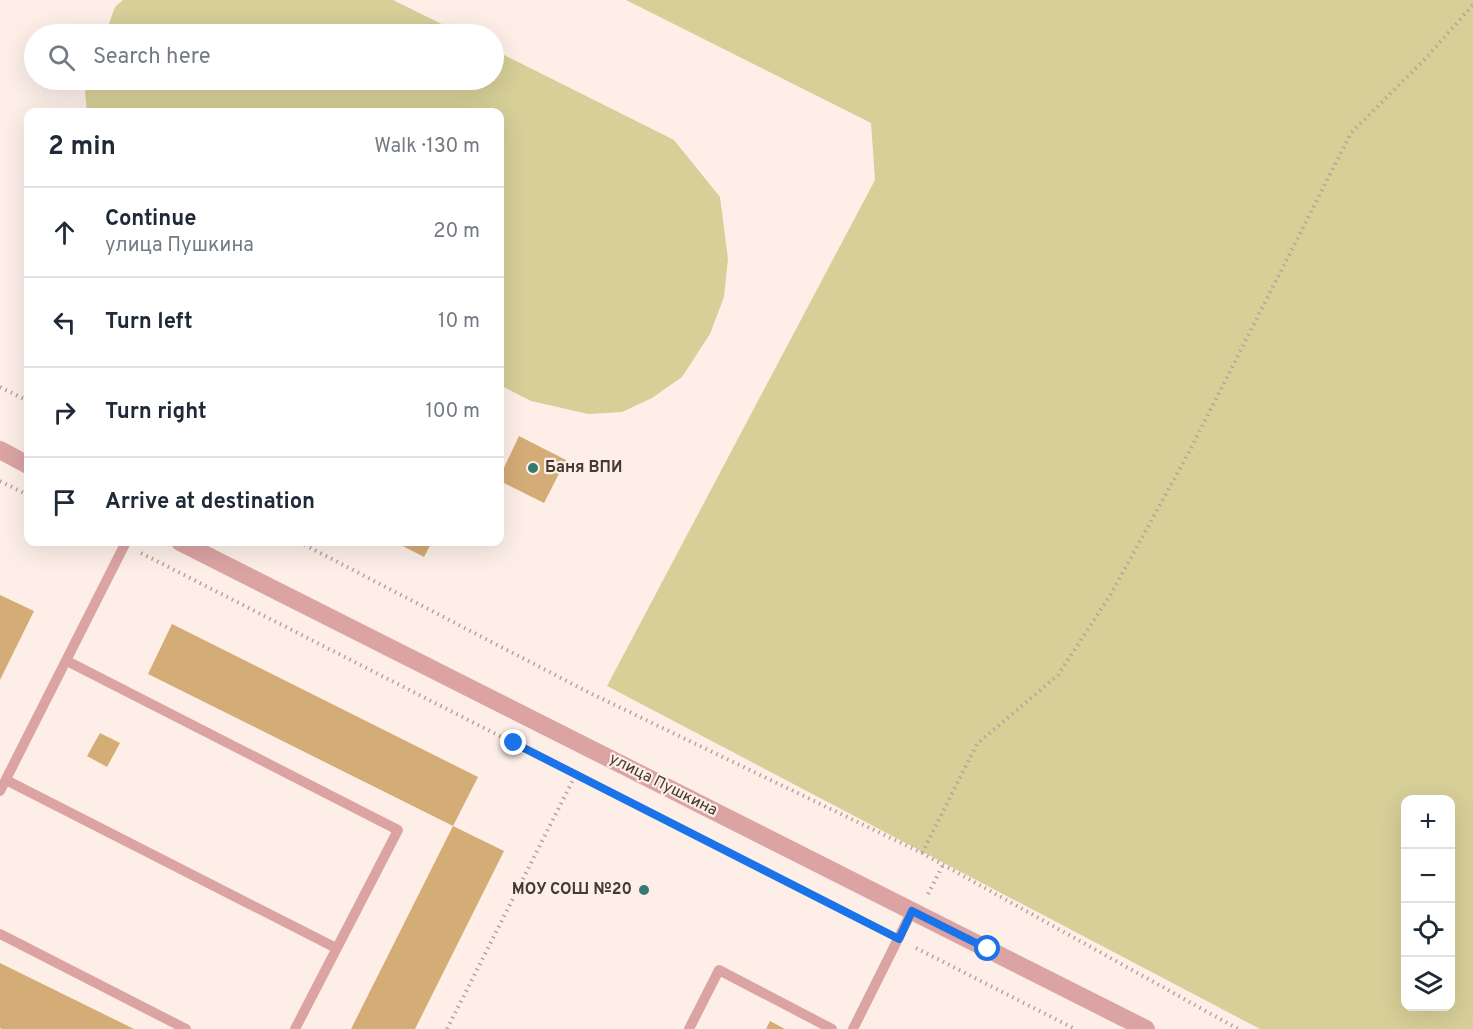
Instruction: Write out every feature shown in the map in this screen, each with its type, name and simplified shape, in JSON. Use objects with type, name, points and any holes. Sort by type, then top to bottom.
[{"type":"street","points":[[0,450],[24,463]]},
{"type":"street","name":"улица Пушкина","points":[[188,546],[918,907],[1146,1029]]},
{"type":"lane","points":[[0,791],[124,546]]},
{"type":"lane","points":[[67,661],[398,830],[295,1029]]},
{"type":"lane","points":[[6,780],[336,948]]},
{"type":"lane","points":[[853,1029],[918,907]]},
{"type":"lane","points":[[0,934],[186,1029]]},
{"type":"lane","points":[[689,1029],[718,970],[832,1029]]},
{"type":"path","points":[[922,853],[977,744],[1058,675],[1111,594],[1189,452],[1350,133],[1427,57],[1473,5]]},
{"type":"path","points":[[0,387],[24,399]]},
{"type":"path","points":[[0,481],[24,493]]},
{"type":"path","points":[[131,546],[1076,1029]]},
{"type":"path","points":[[307,546],[590,693],[922,853],[1238,1029]]},
{"type":"path","points":[[447,1029],[576,774]]},
{"type":"path","points":[[918,907],[943,865]]},
{"type":"shaded area","points":[[123,0],[393,0],[442,24],[109,24],[115,7]]},
{"type":"shaded area","points":[[626,0],[1473,0],[1473,1029],[1260,1029],[607,686],[875,180],[871,123]]},
{"type":"shaded area","points":[[504,55],[674,140],[720,197],[728,259],[724,297],[710,334],[682,377],[652,398],[622,412],[588,414],[531,401],[504,387],[504,108],[87,108],[86,90],[504,90]]},
{"type":"building","name":"Баня ВПИ","points":[[519,436],[566,460],[544,503],[504,483],[504,468]]},
{"type":"building","points":[[403,546],[430,546],[424,557]]},
{"type":"building","points":[[0,595],[34,611],[0,680]]},
{"type":"building","points":[[172,624],[478,777],[453,826],[148,674]]},
{"type":"building","points":[[100,733],[120,743],[107,767],[87,756]]},
{"type":"building","points":[[453,826],[504,851],[415,1029],[351,1029]]},
{"type":"building","points":[[0,963],[134,1029],[2,1029],[0,1028]]},
{"type":"building","points":[[770,1021],[785,1029],[766,1029]]},
{"type":"place","name":"Баня ВПИ","points":[[533,468]]},
{"type":"place","name":"МОУ СОШ №20","points":[[644,890]]},
{"type":"route","points":[[514,743],[899,939],[912,911],[988,949]]}]
